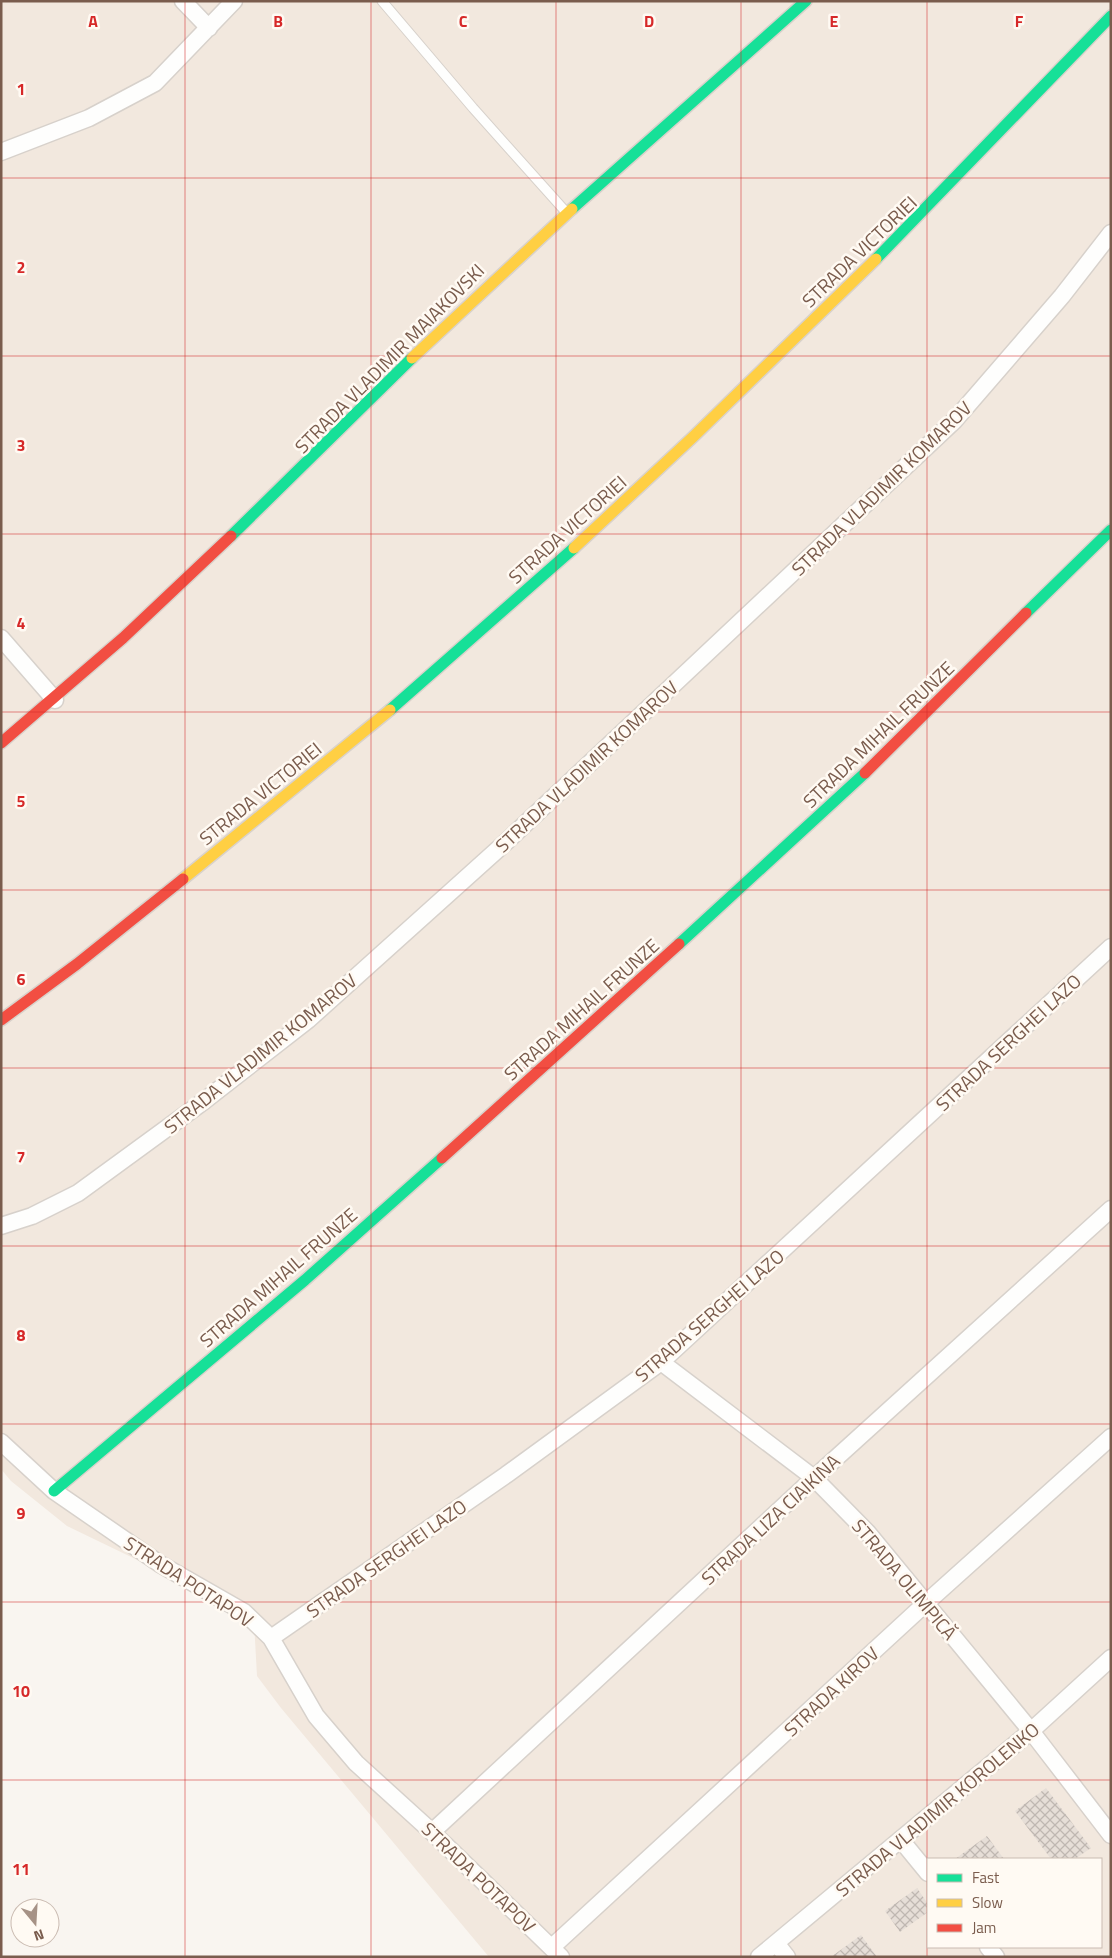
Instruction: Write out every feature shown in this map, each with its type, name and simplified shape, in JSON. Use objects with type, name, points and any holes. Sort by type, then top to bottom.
[{"type":"street","points":[[184,1],[209,28]]},
{"type":"street","points":[[1,152],[88,118],[155,83],[234,1]]},
{"type":"street","name":"STRADA VLADIMIR MAIAKOVSKI","points":[[1,743],[55,700],[147,618],[292,479],[469,303],[566,212],[755,49],[806,1]]},
{"type":"street","name":"STRADA VICTORIEI","points":[[1,1020],[51,984],[221,848],[429,677],[650,478],[906,231],[1022,112],[1111,16]]},
{"type":"street","name":"STRADA VLADIMIR KOMAROV","points":[[1,1226],[32,1216],[78,1193],[204,1101],[308,1020],[506,842],[954,421],[1046,316],[1111,233]]},
{"type":"street","name":"STRADA MIHAIL FRUNZE","points":[[54,1491],[304,1280],[610,1008],[847,790],[1111,530]]},
{"type":"street","points":[[1,638],[55,700]]},
{"type":"street","name":"STRADA SERGHEI LAZO","points":[[271,1638],[506,1475],[661,1362],[1111,947]]},
{"type":"street","name":"STRADA LIZA CIAIKINA","points":[[432,1832],[814,1478],[1111,1209]]},
{"type":"street","name":"STRADA OLIMPICĂ","points":[[661,1362],[814,1478],[868,1532],[1030,1731],[1111,1835]]},
{"type":"street","name":"STRADA KIROV","points":[[557,1952],[926,1603],[1111,1437]]},
{"type":"street","name":"STRADA POTAPOV","points":[[1,1442],[54,1491],[160,1564],[244,1612],[271,1638],[316,1716],[356,1763],[432,1832],[557,1952]]},
{"type":"street","name":"STRADA VLADIMIR KOROLENKO","points":[[759,1957],[902,1840],[1030,1731],[1111,1658]]},
{"type":"street","points":[[902,1840],[927,1872]]},
{"type":"street","points":[[776,1943],[787,1957]]},
{"type":"lane","points":[[382,1],[473,108],[566,212]]},
{"type":"shaded area","points":[[1,1],[1111,1],[1111,1957],[489,1957],[281,1708],[257,1676],[254,1622],[216,1598],[67,1526],[11,1481],[1,1469]]},
{"type":"building","points":[[1046,1788],[1091,1848],[1076,1858],[1050,1858],[1015,1811]]},
{"type":"building","points":[[987,1836],[1003,1858],[956,1858]]},
{"type":"building","points":[[917,1888],[927,1903],[927,1913],[900,1932],[885,1911]]},
{"type":"building","points":[[861,1935],[877,1957],[831,1957]]},
{"type":"traffic: fast","points":[[572,209],[806,1]]},
{"type":"traffic: fast","points":[[876,259],[1111,16]]},
{"type":"traffic: fast","points":[[231,536],[412,358]]},
{"type":"traffic: fast","points":[[1026,613],[1111,530]]},
{"type":"traffic: fast","points":[[390,710],[574,548]]},
{"type":"traffic: fast","points":[[679,944],[865,773]]},
{"type":"traffic: fast","points":[[54,1491],[305,1280],[442,1158]]},
{"type":"traffic: slow","points":[[412,358],[572,209]]},
{"type":"traffic: slow","points":[[574,548],[693,437],[876,259]]},
{"type":"traffic: slow","points":[[183,879],[390,710]]},
{"type":"traffic: jam","points":[[1,743],[123,638],[231,536]]},
{"type":"traffic: jam","points":[[865,773],[1026,613]]},
{"type":"traffic: jam","points":[[1,1020],[77,964],[183,879]]},
{"type":"traffic: jam","points":[[442,1158],[679,944]]}]
